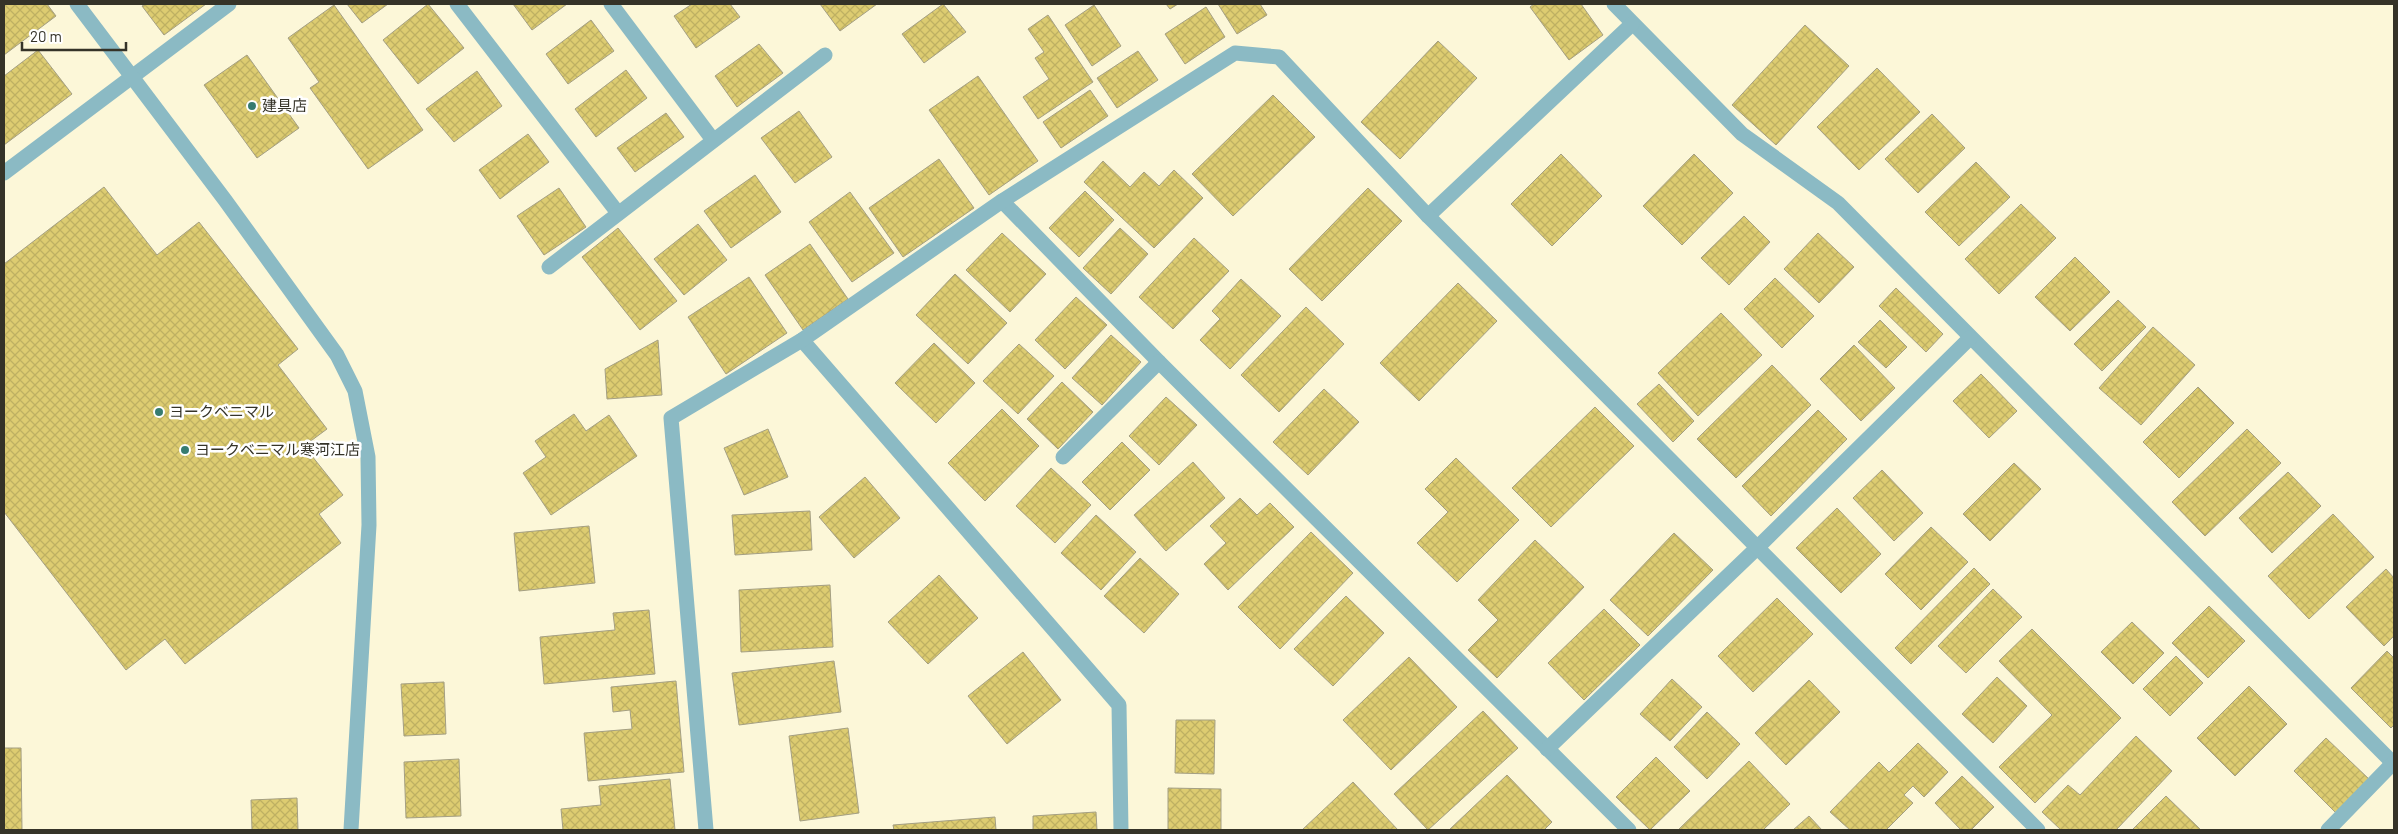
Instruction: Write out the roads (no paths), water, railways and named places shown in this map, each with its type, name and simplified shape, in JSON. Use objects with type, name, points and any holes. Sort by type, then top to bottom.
[{"type":"street","points":[[77,4],[337,354],[355,391],[368,457],[369,525],[351,830]]},
{"type":"street","points":[[4,173],[229,4]]},
{"type":"street","points":[[457,4],[618,213]]},
{"type":"street","points":[[611,4],[713,140]]},
{"type":"street","points":[[1614,4],[1742,134],[1838,203],[2394,763],[2328,830]]},
{"type":"street","points":[[1428,216],[1632,24]]},
{"type":"street","points":[[706,830],[671,418],[802,340],[1002,201],[1235,54],[1279,57],[1428,216],[2038,830]]},
{"type":"street","points":[[549,267],[825,55]]},
{"type":"street","points":[[1002,201],[1159,362],[1629,830]]},
{"type":"street","points":[[1546,749],[1758,547],[1970,338]]},
{"type":"street","points":[[802,340],[1118,705],[1121,830]]},
{"type":"street","points":[[1063,456],[1159,362]]},
{"type":"place","name":"建具店","points":[[252,106]]},
{"type":"place","name":"ヨークベニマル","points":[[159,412]]},
{"type":"place","name":"ヨークベニマル寒河江店","points":[[185,450]]}]
